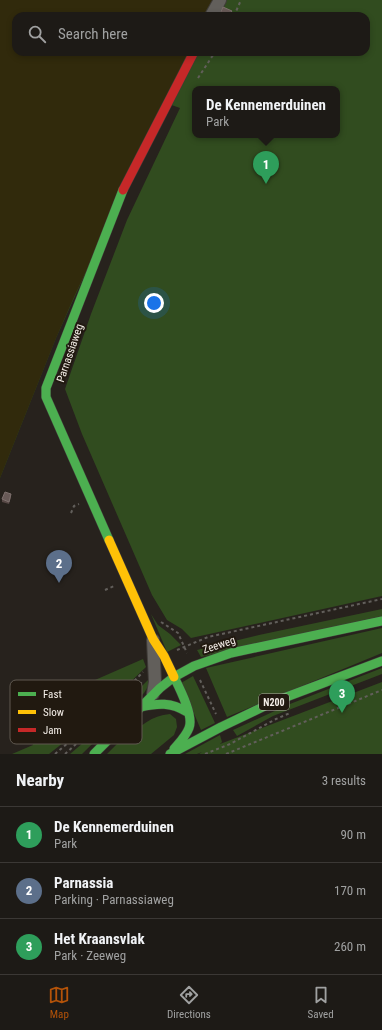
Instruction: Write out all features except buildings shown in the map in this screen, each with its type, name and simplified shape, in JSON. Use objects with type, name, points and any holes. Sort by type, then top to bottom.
[{"type":"main road","name":"Parnassiaweg","points":[[174,677],[153,639],[46,397],[46,388],[120,197],[192,56]]},
{"type":"main road","name":"Zeeweg","points":[[142,705],[174,677],[194,666],[213,659],[238,651],[382,621]]},
{"type":"main road","name":"N200","points":[[170,754],[273,702],[382,661]]},
{"type":"main road","name":"N200","points":[[170,754],[190,728],[190,721],[182,694],[174,677]]},
{"type":"main road","points":[[142,707],[161,702],[176,705],[187,712]]},
{"type":"main road","name":"Zeeweg","points":[[94,754],[104,744]]},
{"type":"street","points":[[213,12],[220,0]]},
{"type":"street","points":[[218,12],[225,0]]},
{"type":"street","name":"Parnassiaweg","points":[[153,639],[155,670],[153,694]]},
{"type":"path","points":[[236,12],[241,0]]},
{"type":"path","points":[[194,83],[212,56]]},
{"type":"path","points":[[71,513],[74,506],[84,502]]},
{"type":"path","points":[[105,590],[116,586]]},
{"type":"path","points":[[159,620],[178,633],[230,744]]},
{"type":"path","name":"Zeeweg","points":[[167,662],[187,652]]},
{"type":"path","points":[[142,683],[155,670]]},
{"type":"path","points":[[226,754],[382,690]]},
{"type":"path","points":[[205,754],[230,744],[294,711]]},
{"type":"path","points":[[65,754],[76,744]]},
{"type":"green space","points":[[0,0],[382,0],[382,596],[191,638],[182,629],[167,620],[152,595],[82,434],[65,389],[91,314],[127,220],[180,108],[163,102],[56,338],[0,478]]},
{"type":"green space","points":[[382,609],[382,616],[201,657],[197,650],[259,635]]},
{"type":"green space","points":[[151,614],[158,625],[181,645],[167,652]]},
{"type":"green space","points":[[382,628],[382,653],[227,717],[206,668]]},
{"type":"green space","points":[[143,659],[146,667],[133,680],[95,680]]},
{"type":"green space","points":[[382,668],[382,674],[273,716],[237,736],[233,730],[290,704]]},
{"type":"green space","points":[[193,676],[215,723],[201,730],[181,683]]},
{"type":"green space","points":[[148,680],[150,683],[142,695],[142,686]]},
{"type":"green space","points":[[382,682],[382,754],[199,754],[202,752],[197,754],[185,754],[220,735],[222,742],[220,744]]},
{"type":"green space","points":[[170,714],[176,719],[177,727],[174,735],[151,754],[107,754],[117,744],[142,744],[142,726],[152,719]]},
{"type":"green space","points":[[62,744],[49,754],[12,754],[33,745]]},
{"type":"green space","points":[[82,744],[92,744],[82,754],[70,754]]},
{"type":"sand","points":[[0,0],[215,0],[209,12],[12,12],[12,56],[186,56],[74,297],[0,478]]},
{"type":"traffic: fast","points":[[109,540],[46,397],[46,388],[123,190]]},
{"type":"traffic: fast","points":[[142,706],[160,688],[174,677],[194,666],[231,653],[382,621]]},
{"type":"traffic: fast","points":[[170,754],[273,702],[382,661]]},
{"type":"traffic: fast","points":[[174,677],[186,702],[190,717],[189,728],[174,749]]},
{"type":"traffic: fast","points":[[142,707],[164,704],[175,706],[187,712]]},
{"type":"traffic: fast","points":[[94,754],[104,744]]},
{"type":"traffic: slow","points":[[109,540],[153,639],[164,656],[174,677]]},
{"type":"traffic: jam","points":[[123,190],[192,56]]},
{"type":"place","name":"De Kennemerduinen","points":[[266,184]]},
{"type":"place","name":"Parnassia","points":[[59,583]]},
{"type":"place","name":"Het Kraansvlak","points":[[342,713]]}]
